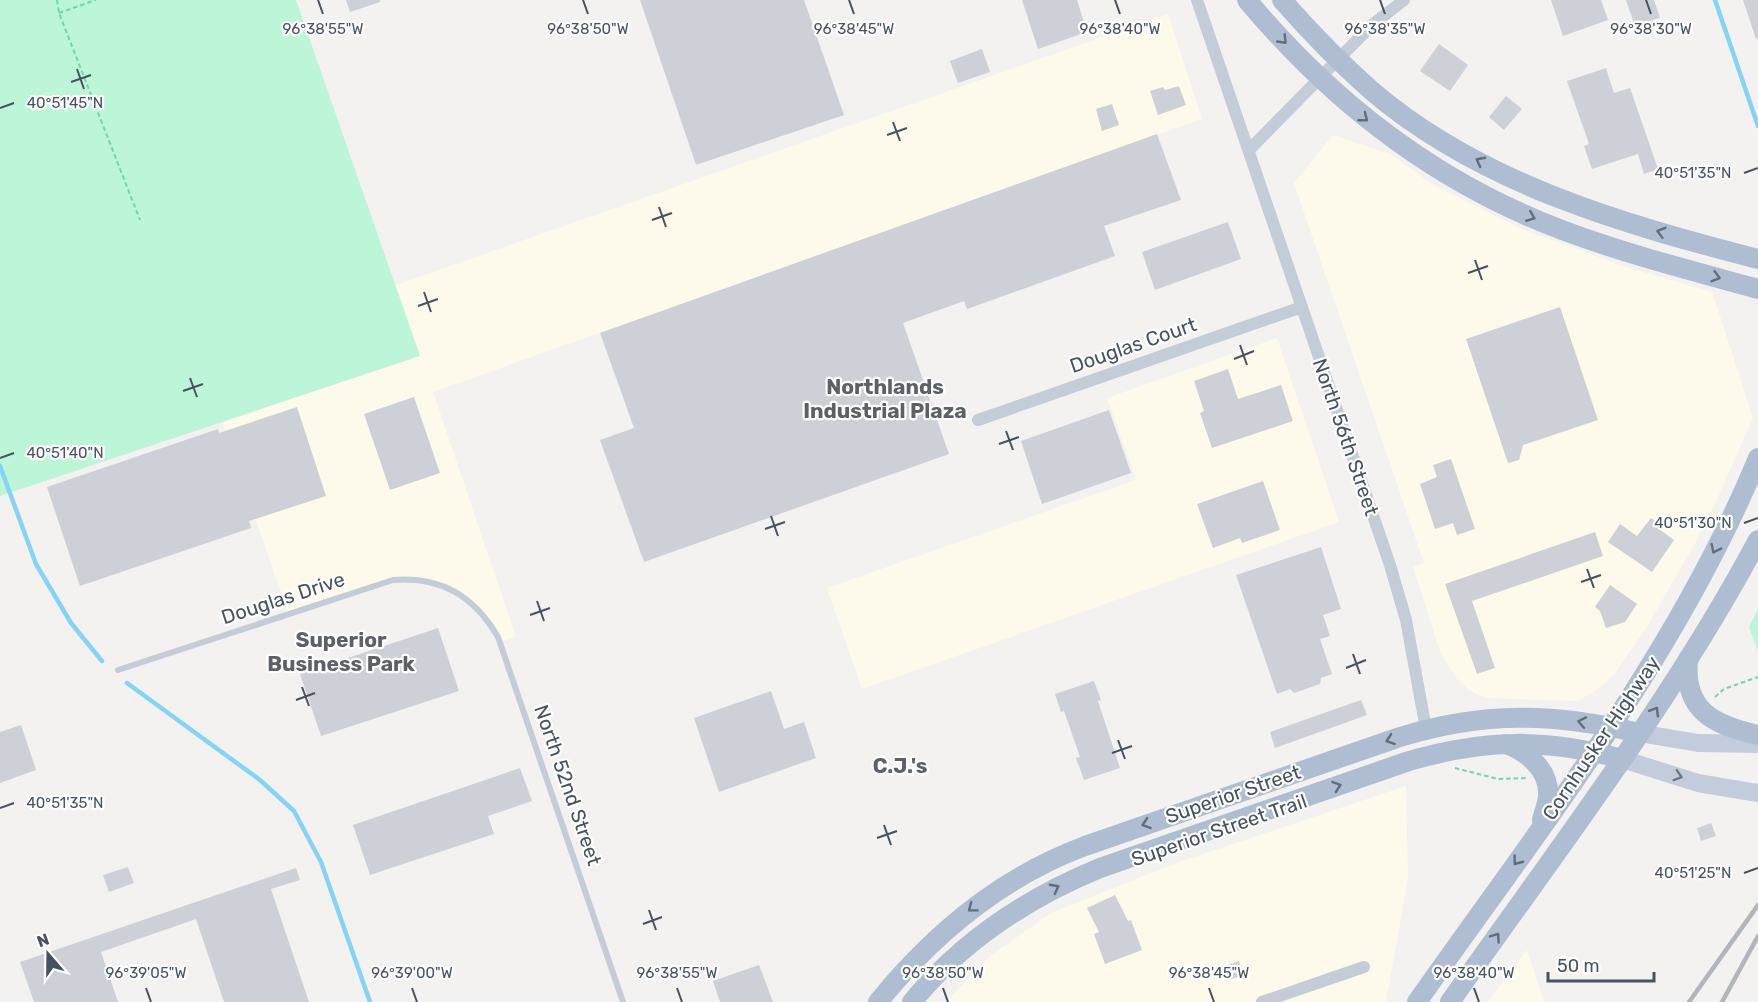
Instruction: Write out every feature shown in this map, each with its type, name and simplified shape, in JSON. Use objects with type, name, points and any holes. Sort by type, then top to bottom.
[{"type":"main road","points":[[1247,0],[1320,79],[1358,114],[1448,176],[1521,213],[1617,249],[1758,289]]},
{"type":"main road","points":[[1282,0],[1373,91],[1418,124],[1484,164],[1533,188],[1623,222],[1758,259]]},
{"type":"main road","name":"Cornhusker Highway","points":[[1417,1002],[1612,727],[1700,580],[1758,458]]},
{"type":"main road","name":"Cornhusker Highway","points":[[1450,1002],[1533,884],[1577,827],[1723,602],[1758,540]]},
{"type":"main road","points":[[1688,656],[1688,684],[1696,705],[1704,714],[1726,727],[1758,735]]},
{"type":"main road","name":"Superior Street","points":[[878,1002],[901,974],[953,922],[1016,878],[1052,859],[1426,729],[1477,718],[1525,716],[1568,719],[1639,733]]},
{"type":"main road","points":[[1639,733],[1698,743],[1758,744]]},
{"type":"main road","points":[[1500,743],[1519,749],[1542,772],[1549,790],[1539,832]]},
{"type":"main road","name":"Superior Street","points":[[912,1002],[970,943],[1020,908],[1064,883],[1100,868],[1409,761],[1457,748],[1500,743],[1552,744],[1622,759]]},
{"type":"main road","points":[[1622,759],[1698,783],[1758,793]]},
{"type":"street","name":"North 56th Street","points":[[1197,0],[1390,565],[1411,642],[1426,729]]},
{"type":"street","points":[[1249,150],[1385,12],[1404,0]]},
{"type":"street","name":"Douglas Court","points":[[978,420],[1302,307]]},
{"type":"street","points":[[1262,1002],[1364,967]]},
{"type":"lane","name":"Douglas Drive","points":[[118,670],[393,580],[428,580],[459,593]]},
{"type":"lane","name":"North 52nd Street","points":[[459,593],[478,608],[498,637],[623,1002]]},
{"type":"path","points":[[57,0],[59,13],[140,220]]},
{"type":"path","points":[[59,13],[96,0]]},
{"type":"path","points":[[1715,697],[1724,689],[1758,677]]},
{"type":"path","points":[[1450,768],[1464,768],[1504,779],[1533,778],[1542,772]]},
{"type":"shaded area","points":[[1168,14],[1202,119],[433,392],[516,637],[500,642],[489,621],[444,585],[393,580],[288,613],[222,422],[420,356],[396,285]]},
{"type":"shaded area","points":[[1333,135],[1390,154],[1432,184],[1524,230],[1626,267],[1712,292],[1753,418],[1706,524],[1648,625],[1615,673],[1602,686],[1578,701],[1484,698],[1469,690],[1457,679],[1441,654],[1413,567],[1424,563],[1294,183]]},
{"type":"shaded area","points":[[1277,338],[1339,522],[862,689],[827,588],[1136,480],[1107,398]]},
{"type":"shaded area","points":[[1406,786],[1408,878],[1386,1002],[946,1002],[989,957],[1051,913],[1168,866]]},
{"type":"shaded area","points":[[1527,950],[1544,1002],[1488,1002]]},
{"type":"green space","points":[[0,0],[296,0],[420,356],[0,496]]},
{"type":"green space","points":[[1758,609],[1758,652],[1749,627]]},
{"type":"building","points":[[346,0],[380,0],[380,2],[350,12]]},
{"type":"building","points":[[640,0],[804,0],[844,115],[696,165]]},
{"type":"building","points":[[1022,0],[1077,0],[1087,32],[1038,49]]},
{"type":"building","points":[[1551,0],[1601,0],[1608,20],[1563,36]]},
{"type":"building","points":[[1626,0],[1654,0],[1660,18],[1635,26]]},
{"type":"building","points":[[1743,0],[1758,0],[1758,38],[1756,39]]},
{"type":"building","points":[[1439,44],[1468,65],[1450,91],[1420,71]]},
{"type":"building","points":[[982,49],[990,72],[958,83],[950,61]]},
{"type":"building","points":[[1606,68],[1614,93],[1630,88],[1658,169],[1644,174],[1638,154],[1592,169],[1584,146],[1589,144],[1567,81]]},
{"type":"building","points":[[1179,86],[1186,105],[1158,115],[1150,91]]},
{"type":"building","points":[[1506,96],[1522,109],[1504,130],[1489,117]]},
{"type":"building","points":[[1112,104],[1119,125],[1102,131],[1096,109]]},
{"type":"building","points":[[1157,134],[1181,200],[1104,226],[1115,256],[967,309],[964,301],[903,323],[949,454],[644,562],[600,440],[634,428],[600,333]]},
{"type":"building","points":[[1228,222],[1241,259],[1155,290],[1142,252]]},
{"type":"building","points":[[1560,307],[1598,420],[1523,445],[1519,460],[1508,463],[1466,339]]},
{"type":"building","points":[[1228,369],[1238,399],[1281,385],[1293,421],[1212,448],[1200,413],[1204,411],[1194,381]]},
{"type":"building","points":[[414,397],[440,473],[390,490],[364,414]]},
{"type":"building","points":[[297,407],[326,496],[249,521],[251,528],[80,586],[47,487],[218,429],[219,433]]},
{"type":"building","points":[[1109,410],[1131,473],[1042,504],[1021,441]]},
{"type":"building","points":[[1451,459],[1475,529],[1457,535],[1453,523],[1435,529],[1420,484],[1437,477],[1433,465]]},
{"type":"building","points":[[1263,481],[1280,530],[1242,543],[1240,538],[1213,548],[1197,504]]},
{"type":"building","points":[[1651,518],[1662,525],[1659,529],[1674,540],[1652,572],[1608,542],[1620,524],[1637,536]]},
{"type":"building","points":[[1595,532],[1603,556],[1472,601],[1495,668],[1477,674],[1445,584]]},
{"type":"building","points":[[1321,547],[1341,609],[1323,615],[1330,636],[1320,639],[1332,674],[1321,678],[1320,684],[1294,693],[1290,689],[1277,694],[1236,575]]},
{"type":"building","points":[[1610,585],[1637,604],[1625,622],[1606,628],[1600,611],[1595,607]]},
{"type":"building","points":[[438,628],[459,691],[321,736],[300,674]]},
{"type":"building","points":[[1094,681],[1101,700],[1098,701],[1120,768],[1084,780],[1076,758],[1080,757],[1064,711],[1061,712],[1055,694]]},
{"type":"building","points":[[771,691],[784,729],[804,722],[816,758],[719,792],[694,718]]},
{"type":"building","points":[[1361,700],[1367,715],[1275,748],[1270,732]]},
{"type":"building","points":[[21,725],[36,770],[0,783],[0,732]]},
{"type":"building","points":[[520,768],[532,801],[488,816],[494,834],[370,875],[353,825]]},
{"type":"building","points":[[1711,823],[1716,836],[1701,841],[1697,828]]},
{"type":"building","points":[[128,867],[134,883],[109,892],[103,875]]},
{"type":"building","points":[[296,868],[300,880],[271,889],[309,1002],[224,1002],[196,919],[101,952],[118,1002],[34,1002],[20,962]]},
{"type":"building","points":[[1115,895],[1128,921],[1131,920],[1142,950],[1105,964],[1094,934],[1099,932],[1087,908]]},
{"type":"building","points":[[1239,961],[1244,975],[1225,981],[1221,967]]},
{"type":"building","points":[[759,965],[773,1002],[720,1002],[713,981]]},
{"type":"waterway","points":[[1715,0],[1758,126]]},
{"type":"waterway","points":[[0,466],[36,564],[71,623],[102,661]]},
{"type":"waterway","points":[[127,683],[260,780],[294,811],[321,862],[370,1002]]},
{"type":"railway","points":[[1689,1002],[1758,905]]},
{"type":"railway","points":[[1722,1002],[1758,936]]},
{"type":"district","name":"Northlands Industrial Plaza","points":[[885,399]]},
{"type":"district","name":"Superior Business Park","points":[[341,652]]},
{"type":"district","name":"C.J.'s","points":[[900,766]]}]
